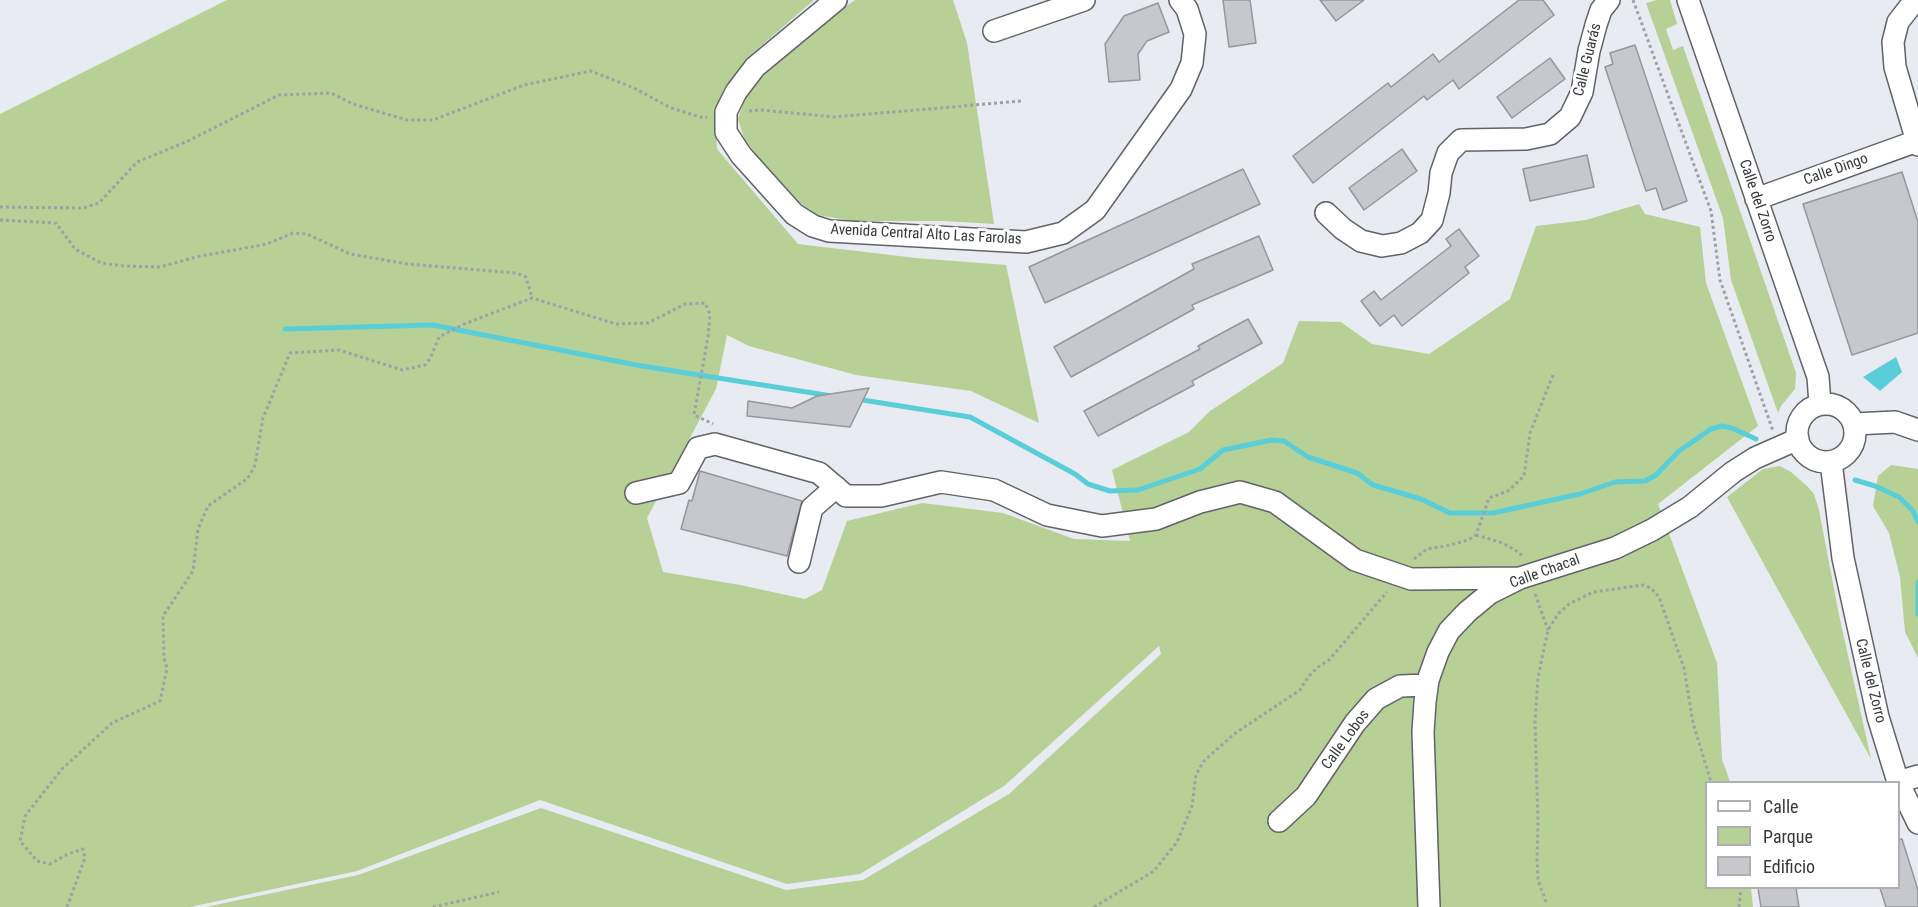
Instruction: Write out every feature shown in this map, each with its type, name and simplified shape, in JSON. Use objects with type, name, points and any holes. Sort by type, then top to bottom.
[{"type":"street","points":[[726,112],[736,92],[755,67],[836,0]]},
{"type":"street","points":[[994,31],[1084,0]]},
{"type":"street","name":"Avenida Central Alto Las Farolas","points":[[726,112],[726,132],[741,155],[794,214],[813,226],[829,231],[1026,242],[1063,233],[1095,210],[1181,89],[1191,63],[1195,34],[1187,9],[1180,0]]},
{"type":"street","name":"Calle Guarás","points":[[1326,213],[1343,230],[1361,241],[1382,246],[1401,243],[1420,233],[1432,220],[1441,173],[1448,153],[1461,140],[1526,139],[1550,134],[1570,117],[1582,92],[1596,26],[1609,0]]},
{"type":"street","name":"Calle del Zorro","points":[[1688,0],[1818,377],[1820,404]]},
{"type":"street","name":"Calle Dingo","points":[[1756,199],[1917,143],[1895,67],[1893,42],[1898,22],[1917,0]]},
{"type":"street","points":[[1820,404],[1839,406],[1846,411],[1854,424],[1853,446],[1840,459],[1831,462],[1821,462],[1811,458],[1788,443],[1803,414],[1811,407],[1820,404]]},
{"type":"street","points":[[1854,424],[1895,423],[1918,430]]},
{"type":"street","name":"Calle Chacal","points":[[1429,907],[1423,732],[1427,685],[1438,652],[1449,631],[1467,612],[1521,569],[1615,548],[1652,530],[1690,507],[1733,472],[1755,458],[1788,443]]},
{"type":"street","points":[[636,493],[679,483],[698,448],[715,444],[819,473],[846,496],[881,496],[941,482],[994,490],[1047,515],[1102,526],[1156,519],[1200,502],[1240,492],[1275,502],[1355,560],[1411,579],[1521,569]]},
{"type":"street","name":"Calle del Zorro","points":[[1831,462],[1843,558],[1878,717],[1908,779],[1918,824]]},
{"type":"street","points":[[800,562],[812,508],[836,487]]},
{"type":"street","name":"Calle Lobos","points":[[1279,821],[1306,796],[1355,723],[1376,699],[1400,686],[1427,685]]},
{"type":"path","points":[[1634,0],[1711,211],[1720,280],[1788,443]]},
{"type":"path","points":[[0,207],[83,208],[99,203],[137,162],[188,141],[279,95],[331,93],[353,104],[407,120],[433,120],[524,85],[591,71],[634,88],[671,108],[704,118],[726,112],[761,111],[834,117],[1021,101]]},
{"type":"path","points":[[0,220],[56,223],[75,249],[101,263],[124,266],[160,267],[196,257],[267,244],[293,233],[307,234],[350,254],[417,265],[516,273],[526,277],[532,298]]},
{"type":"path","points":[[67,907],[85,858],[83,849],[50,864],[38,861],[21,841],[25,816],[62,769],[112,723],[160,701],[167,668],[164,658],[163,616],[193,571],[198,529],[208,506],[248,478],[255,465],[263,418],[290,353],[339,350],[402,370],[425,365],[439,337],[464,324],[532,298],[616,324],[648,322],[685,304],[705,303],[710,314],[708,337],[694,415],[719,426]]},
{"type":"path","points":[[1094,907],[1154,871],[1177,842],[1192,806],[1196,775],[1203,762],[1234,734],[1300,690],[1308,677],[1329,660],[1386,594],[1398,575],[1416,557],[1427,549],[1450,546],[1476,535],[1489,498],[1508,491],[1524,476],[1530,433],[1552,375]]},
{"type":"path","points":[[1476,535],[1503,543],[1520,553],[1521,569]]},
{"type":"path","points":[[1546,902],[1538,880],[1535,722],[1538,677],[1548,630],[1558,614],[1569,604],[1593,592],[1643,585],[1651,588],[1659,597],[1684,668],[1693,723],[1710,781]]},
{"type":"path","points":[[1535,593],[1548,630]]},
{"type":"path","points":[[1739,907],[1741,889]]},
{"type":"path","points":[[434,907],[499,892]]},
{"type":"green space","points":[[227,0],[814,0],[747,58],[724,89],[715,110],[717,149],[798,244],[916,258],[1006,265],[1039,423],[971,391],[856,375],[749,346],[727,335],[716,389],[647,518],[663,572],[805,599],[822,590],[847,521],[922,503],[1003,513],[1074,539],[1130,541],[1112,470],[1189,432],[1210,411],[1283,363],[1299,321],[1341,322],[1372,344],[1429,354],[1510,299],[1536,226],[1586,220],[1639,204],[1645,214],[1700,227],[1706,283],[1758,426],[1658,504],[1717,663],[1722,759],[1730,781],[1705,781],[1705,889],[1751,889],[1753,907],[206,907],[358,875],[541,808],[786,890],[863,880],[1009,794],[1161,654],[1159,646],[1004,786],[860,874],[787,884],[540,800],[357,871],[190,907],[0,907],[0,114]]},
{"type":"green space","points":[[855,0],[953,0],[967,43],[994,224],[943,221],[853,221],[818,215],[790,196],[767,170],[744,138],[738,119],[745,98],[763,76]]},
{"type":"green space","points":[[1670,0],[1677,24],[1666,29],[1673,50],[1683,46],[1796,373],[1795,389],[1778,413],[1731,280],[1723,218],[1646,3]]},
{"type":"green space","points":[[1891,465],[1918,469],[1918,658],[1905,632],[1900,577],[1889,533],[1873,506],[1878,476]]},
{"type":"green space","points":[[1780,466],[1791,472],[1808,487],[1814,494],[1819,510],[1839,615],[1871,759],[1727,497],[1763,469]]},
{"type":"water","points":[[1896,357],[1902,372],[1880,391],[1863,377]]},
{"type":"building","points":[[1223,0],[1250,0],[1256,43],[1229,47]]},
{"type":"building","points":[[1320,0],[1364,0],[1336,21]]},
{"type":"building","points":[[1519,0],[1543,0],[1554,15],[1459,89],[1453,80],[1427,100],[1424,96],[1313,183],[1293,156],[1388,83],[1391,87],[1433,54],[1439,62]]},
{"type":"building","points":[[1158,3],[1169,32],[1147,41],[1138,54],[1140,80],[1109,82],[1105,44],[1124,16]]},
{"type":"building","points":[[1635,45],[1687,201],[1663,210],[1656,188],[1646,191],[1605,67],[1613,64],[1610,53]]},
{"type":"building","points":[[1550,58],[1565,79],[1512,118],[1497,97]]},
{"type":"building","points":[[1402,149],[1417,171],[1364,210],[1349,188]]},
{"type":"building","points":[[1587,155],[1594,187],[1530,201],[1523,169]]},
{"type":"building","points":[[1243,169],[1260,204],[1045,303],[1029,267]]},
{"type":"building","points":[[1902,172],[1918,222],[1918,333],[1852,355],[1803,204]]},
{"type":"building","points":[[1459,229],[1479,256],[1465,267],[1469,273],[1402,326],[1394,315],[1380,326],[1361,301],[1374,291],[1381,300],[1451,246],[1446,239]]},
{"type":"building","points":[[1259,236],[1273,270],[1192,305],[1194,309],[1071,377],[1054,347],[1194,269],[1192,264]]},
{"type":"building","points":[[1248,319],[1262,343],[1192,381],[1194,385],[1098,436],[1084,411],[1200,349],[1198,346]]},
{"type":"building","points":[[869,388],[850,427],[747,416],[748,401],[792,408],[817,396]]},
{"type":"building","points":[[700,471],[802,501],[787,556],[681,529]]},
{"type":"building","points":[[1900,839],[1902,839],[1918,890],[1918,907],[1886,907],[1880,889],[1900,889]]},
{"type":"building","points":[[1758,889],[1796,889],[1799,907],[1761,907]]},
{"type":"waterway","points":[[285,329],[433,325],[636,365],[832,396]]},
{"type":"waterway","points":[[856,399],[970,417],[1075,474],[1088,484],[1110,491],[1138,490],[1200,469],[1223,450],[1272,440],[1284,441],[1308,457],[1357,473],[1373,485],[1421,499],[1450,513],[1493,513],[1580,494],[1615,482],[1645,481],[1656,475],[1679,451],[1711,429],[1722,426],[1756,439]]},
{"type":"waterway","points":[[1855,480],[1899,497],[1913,511],[1918,522]]},
{"type":"waterway","points":[[1918,582],[1918,614]]}]
